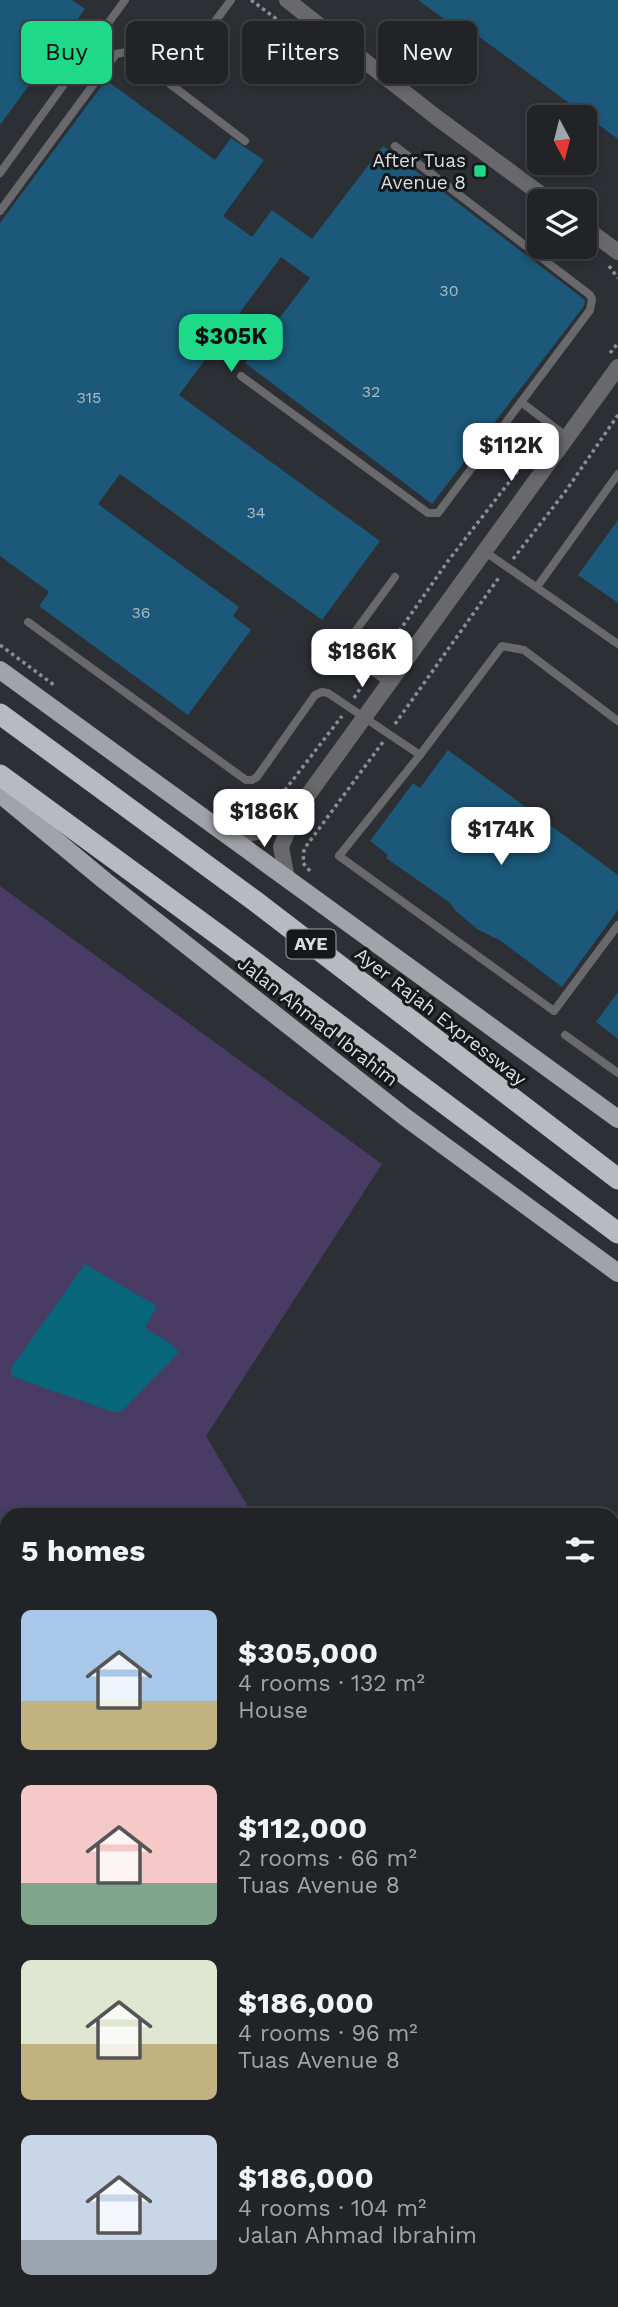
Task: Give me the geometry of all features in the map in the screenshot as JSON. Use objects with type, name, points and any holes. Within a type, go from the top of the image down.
[{"type":"highway","name":"Ayer Rajah Expressway","points":[[0,714],[255,901],[618,1179]]},
{"type":"highway","name":"AYE","points":[[0,775],[618,1233]]},
{"type":"main road","points":[[0,670],[618,1119]]},
{"type":"main road","name":"Jalan Ahmad Ibrahim","points":[[0,793],[105,881],[395,1108],[618,1273]]},
{"type":"street","points":[[287,0],[436,117],[534,189]]},
{"type":"street","points":[[597,236],[618,251]]},
{"type":"street","points":[[288,879],[281,847],[295,813],[567,437],[614,360]]},
{"type":"street","points":[[225,831],[252,834],[295,813]]},
{"type":"lane","points":[[0,173],[125,0]]},
{"type":"lane","points":[[215,21],[231,0]]},
{"type":"lane","points":[[0,211],[116,54],[126,52]]},
{"type":"lane","points":[[170,84],[245,141]]},
{"type":"lane","points":[[242,376],[428,513],[438,513],[590,310],[590,295],[395,146]]},
{"type":"lane","points":[[521,402],[567,437]]},
{"type":"lane","points":[[537,587],[618,474]]},
{"type":"lane","points":[[484,551],[618,644]]},
{"type":"lane","points":[[389,683],[347,653],[346,643],[395,578]]},
{"type":"lane","points":[[28,622],[246,780],[257,777],[315,695],[322,692],[328,693],[420,755]]},
{"type":"lane","points":[[618,721],[523,650],[502,646],[339,856],[554,1011],[618,925]]},
{"type":"lane","points":[[565,1035],[618,1073]]},
{"type":"path","points":[[614,360],[618,343]]},
{"type":"path","points":[[314,876],[303,863],[304,849],[507,566],[565,492],[618,415]]},
{"type":"path","points":[[267,813],[349,707],[447,561],[553,426]]},
{"type":"shaded area","points":[[0,886],[382,1164],[206,1436],[249,1508],[0,1508]]},
{"type":"water","points":[[85,1264],[157,1306],[145,1328],[170,1343],[179,1352],[121,1412],[113,1412],[11,1376],[12,1367]]},
{"type":"building","points":[[0,0],[72,0],[85,9],[76,21],[21,21],[21,84],[30,84],[0,125]]},
{"type":"building","points":[[418,0],[618,0],[618,139],[597,124],[597,105],[572,105],[477,35],[477,21],[447,21]]},
{"type":"building","points":[[103,84],[111,84],[215,160],[231,138],[264,160],[223,216],[252,237],[272,210],[312,239],[383,146],[527,256],[527,259],[531,259],[585,300],[584,306],[432,504],[245,363],[310,278],[281,257],[179,395],[380,541],[322,620],[120,474],[98,504],[239,607],[233,616],[251,630],[188,715],[39,606],[49,592],[0,556],[0,223]]},
{"type":"building","points":[[618,520],[618,603],[578,575]]},
{"type":"building","points":[[448,750],[618,875],[618,910],[562,987],[501,941],[477,929],[449,902],[386,858],[388,855],[370,841],[413,783],[420,788]]},
{"type":"building","points":[[618,992],[618,1039],[596,1022]]},
{"type":"place","name":"After Tuas Avenue 8","points":[[480,171]]}]
